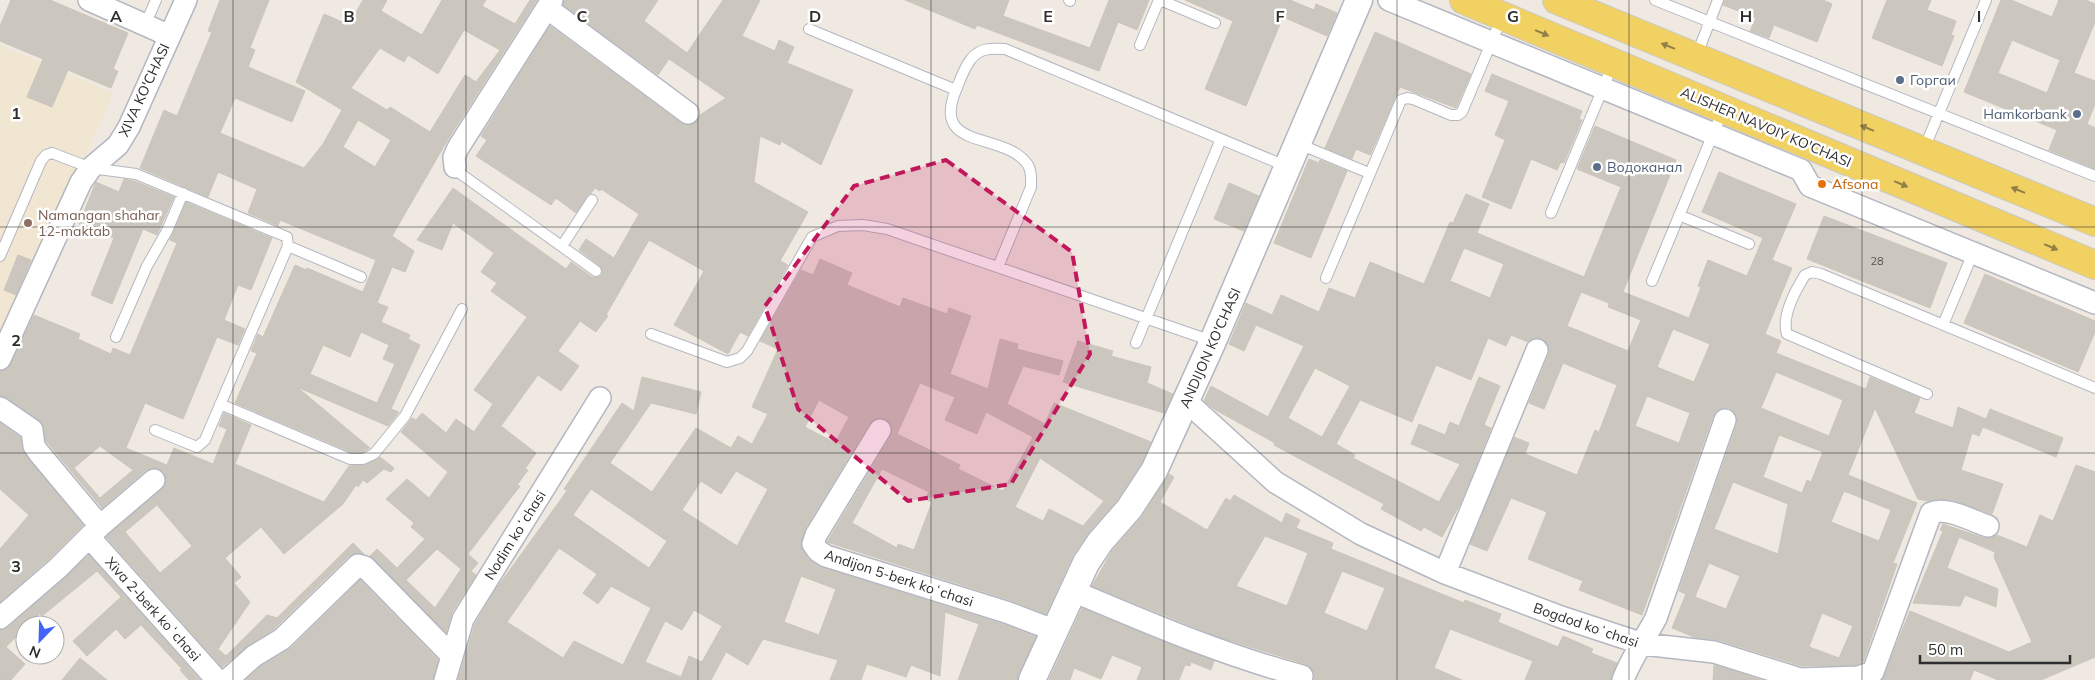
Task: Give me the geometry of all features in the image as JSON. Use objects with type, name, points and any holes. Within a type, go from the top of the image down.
[{"type":"main road","name":"ALISHER NAVOIY KO'CHASI","points":[[1464,0],[1614,63],[1718,121],[2095,265]]},
{"type":"main road","points":[[1556,0],[2095,222]]},
{"type":"street","points":[[89,0],[170,36]]},
{"type":"street","name":"XIVA KO'CHASI","points":[[0,359],[81,182],[91,168],[118,145],[129,127],[186,0]]},
{"type":"street","name":"ANDIJON KO'CHASI","points":[[1032,680],[1090,556],[1129,509],[1154,471],[1294,155],[1359,0]]},
{"type":"street","points":[[1389,0],[1604,88],[1718,121],[1801,170],[1810,186],[2095,303]]},
{"type":"street","points":[[455,167],[454,157],[458,148],[549,4],[688,113]]},
{"type":"street","points":[[1445,573],[1537,350]]},
{"type":"street","name":"Nodim koʻchasi","points":[[445,680],[462,620],[600,398]]},
{"type":"street","name":"Bogdod koʻchasi","points":[[1186,401],[1275,482],[1361,534],[1445,573],[1561,618],[1642,644],[1714,652],[1800,680],[1859,677],[1873,672],[1932,513],[1938,510],[1988,526]]},
{"type":"street","points":[[0,408],[32,430],[34,446],[95,532]]},
{"type":"street","points":[[1623,680],[1631,660],[1656,618],[1725,420]]},
{"type":"street","name":"Аndijon 5-berk koʻchasi","points":[[880,430],[816,535],[813,544],[818,551],[826,556],[1006,612],[1056,631]]},
{"type":"street","points":[[0,618],[154,480]]},
{"type":"street","name":"Xiva 2-berk koʻchasi","points":[[95,532],[217,680]]},
{"type":"street","points":[[227,680],[254,656],[282,639],[358,565],[365,567],[451,654]]},
{"type":"street","points":[[1073,591],[1183,637],[1253,663],[1302,676]]},
{"type":"lane","points":[[145,25],[156,0]]},
{"type":"lane","points":[[1140,45],[1160,0],[1215,23]]},
{"type":"lane","points":[[1655,0],[2095,176]]},
{"type":"lane","points":[[1696,58],[1718,0]]},
{"type":"lane","points":[[1924,151],[1986,0]]},
{"type":"lane","points":[[1326,278],[1401,100],[1413,99],[1458,115],[1464,109],[1502,16]]},
{"type":"lane","points":[[810,29],[956,90]]},
{"type":"lane","points":[[998,267],[1031,187],[1031,174],[1028,165],[1018,155],[962,132],[953,125],[949,114],[966,65],[976,53],[991,48],[1005,49],[1221,139],[1369,173]]},
{"type":"lane","points":[[1551,213],[1614,63]]},
{"type":"lane","points":[[1652,281],[1718,121]]},
{"type":"lane","points":[[1136,344],[1221,139]]},
{"type":"lane","points":[[0,256],[41,161],[52,152],[91,168],[136,174],[282,233],[287,237],[288,246],[205,440],[197,447],[155,430]]},
{"type":"lane","points":[[455,167],[461,174],[596,270]]},
{"type":"lane","points":[[116,337],[146,266],[167,231],[183,193]]},
{"type":"lane","points":[[562,246],[592,200]]},
{"type":"lane","points":[[1679,215],[1749,244]]},
{"type":"lane","points":[[651,334],[727,362],[740,358],[747,350],[812,237],[838,226],[863,225],[887,229],[1213,341]]},
{"type":"lane","points":[[288,246],[361,277]]},
{"type":"lane","points":[[1943,325],[1972,253]]},
{"type":"lane","points":[[1927,394],[1794,339],[1787,334],[1784,326],[1786,317],[1805,275],[1812,272],[1821,274],[2095,388]]},
{"type":"lane","points":[[220,404],[350,459],[363,459],[374,454],[405,416],[462,309]]},
{"type":"highlighted area","points":[[946,160],[1072,252],[1090,354],[1011,484],[908,501],[798,409],[765,306],[854,186]]},
{"type":"shaded area","name":"Namangan shahar 12-maktab","points":[[0,45],[113,93],[0,354]]},
{"type":"building","points":[[11,0],[50,0],[128,33],[113,69],[118,71],[111,88],[68,70],[52,107],[27,97],[43,59],[0,41],[0,26]]},
{"type":"building","points":[[220,0],[269,0],[250,48],[255,50],[248,67],[305,91],[292,122],[235,98],[220,133],[304,168],[323,144],[342,110],[296,82],[324,14],[349,25],[363,0],[387,0],[381,11],[422,35],[442,0],[486,0],[482,6],[515,24],[530,0],[537,0],[447,141],[392,236],[414,251],[405,272],[392,267],[377,303],[388,307],[381,322],[410,335],[408,339],[420,345],[391,409],[399,412],[388,426],[297,387],[370,448],[362,452],[351,452],[235,403],[257,353],[251,351],[258,334],[263,337],[295,265],[306,270],[307,268],[363,292],[376,260],[280,220],[278,226],[248,213],[257,189],[218,172],[208,197],[140,168],[164,110],[177,116],[212,32],[208,31]],"holes":[[[464,30],[500,50],[476,82],[465,75],[430,132],[390,107],[387,110],[351,88],[380,48],[404,62],[408,55],[438,74]],[[358,120],[391,140],[375,167],[343,147]],[[361,332],[389,345],[383,359],[395,364],[377,403],[310,374],[323,345],[350,357]]]},
{"type":"building","points":[[564,0],[658,0],[644,21],[687,53],[723,0],[760,0],[742,36],[775,51],[779,40],[794,47],[787,63],[853,90],[821,165],[781,141],[780,145],[760,136],[754,182],[808,212],[780,261],[788,265],[748,336],[740,332],[728,354],[674,325],[704,271],[649,240],[606,315],[608,316],[596,332],[580,321],[558,351],[579,366],[561,391],[538,375],[501,426],[536,453],[525,469],[528,470],[517,485],[520,486],[468,554],[478,563],[471,571],[476,575],[452,612],[446,632],[370,556],[377,549],[397,568],[425,539],[411,527],[414,523],[386,499],[407,479],[429,498],[448,472],[401,432],[412,418],[416,420],[422,413],[446,433],[456,419],[474,432],[493,404],[474,390],[527,317],[491,291],[497,283],[481,272],[494,253],[453,223],[442,250],[417,240],[453,188],[566,269],[571,262],[592,277],[602,275],[600,266],[579,250],[586,239],[614,258],[639,214],[601,189],[600,191],[595,188],[576,213],[556,198],[551,205],[476,156],[487,140],[481,136],[550,26],[681,123],[693,124],[700,115],[726,98],[669,59],[658,75],[563,5]],"holes":[[[437,549],[461,569],[435,608],[406,580]]]},
{"type":"building","points":[[905,0],[1009,0],[1003,16],[1090,48],[1109,0],[1149,0],[1137,30],[1118,22],[1099,71],[977,25],[975,29]]},
{"type":"building","points":[[1185,0],[1290,0],[1314,10],[1316,4],[1337,13],[1327,36],[1283,17],[1246,106],[1205,89],[1233,21]]},
{"type":"building","points":[[1725,0],[1823,0],[1832,4],[1817,42],[1774,25],[1769,38],[1750,31],[1756,18],[1723,5]]},
{"type":"building","points":[[1887,0],[1931,0],[1927,10],[1956,21],[1951,35],[1954,36],[1942,66],[1872,38]]},
{"type":"building","points":[[2001,0],[2011,0],[2052,17],[2059,0],[2086,0],[2095,4],[2095,22],[2074,73],[2095,81],[2095,104],[2087,124],[2095,128],[2095,169],[2049,150],[2057,130],[1964,92]],"holes":[[[2012,40],[2060,60],[2047,93],[1998,73]]]},
{"type":"building","points":[[1375,32],[1471,74],[1456,108],[1400,87],[1370,155],[1356,149],[1352,159],[1325,148]]},
{"type":"building","points":[[1492,74],[1582,111],[1579,119],[1582,120],[1564,163],[1561,162],[1557,170],[1531,159],[1511,209],[1482,197],[1505,140],[1495,135],[1509,101],[1485,91]]},
{"type":"building","points":[[1595,126],[1676,160],[1623,292],[1689,318],[1701,287],[1698,286],[1708,260],[1747,276],[1763,238],[1702,212],[1719,172],[1796,204],[1772,260],[1792,268],[1765,334],[1781,341],[1776,353],[1866,389],[1870,377],[1920,398],[1914,413],[1953,428],[1958,407],[1986,419],[1979,436],[1972,433],[1961,470],[2003,484],[1992,514],[1954,500],[1937,499],[1927,501],[1918,499],[1875,408],[1848,475],[1917,503],[1893,563],[1897,564],[1863,662],[1857,665],[1802,666],[1718,640],[1694,637],[1672,628],[1686,594],[1679,591],[1737,424],[1737,417],[1730,408],[1722,408],[1713,416],[1642,615],[1579,590],[1583,581],[1528,559],[1547,512],[1511,498],[1487,551],[1470,544],[1514,437],[1529,443],[1525,454],[1577,475],[1595,430],[1599,432],[1617,385],[1563,363],[1544,409],[1529,403],[1549,354],[1547,343],[1542,339],[1535,338],[1528,342],[1511,335],[1506,346],[1488,338],[1471,380],[1436,365],[1412,422],[1360,400],[1336,444],[1355,455],[1353,458],[1439,502],[1460,464],[1411,444],[1419,424],[1445,435],[1450,422],[1459,426],[1479,377],[1500,386],[1484,425],[1491,428],[1460,504],[1442,537],[1424,527],[1421,531],[1381,509],[1384,504],[1274,445],[1275,443],[1214,409],[1204,401],[1211,386],[1268,417],[1304,346],[1256,325],[1244,351],[1229,344],[1246,303],[1272,315],[1281,295],[1319,312],[1329,288],[1355,298],[1370,262],[1424,284],[1450,222],[1453,223],[1466,194],[1489,204],[1477,233],[1584,277],[1621,187],[1577,169]],"holes":[[[1464,248],[1504,264],[1490,298],[1450,281]],[[1581,292],[1609,303],[1608,307],[1641,320],[1628,351],[1567,326]],[[1673,329],[1710,344],[1694,382],[1657,367]],[[1315,368],[1350,386],[1322,437],[1288,418]],[[1776,372],[1843,400],[1829,436],[1761,408]],[[1647,396],[1690,413],[1679,443],[1635,426]],[[1779,435],[1823,452],[1811,482],[1807,480],[1802,493],[1763,477]],[[1733,482],[1788,504],[1778,554],[1714,529]],[[1844,491],[1891,510],[1879,541],[1831,522]],[[1709,563],[1740,576],[1726,609],[1695,597]],[[1822,613],[1853,626],[1839,658],[1809,647]]]},
{"type":"building","points":[[1309,159],[1319,163],[1320,160],[1347,171],[1311,258],[1274,243]]},
{"type":"building","points":[[124,179],[134,181],[174,197],[157,235],[143,229],[112,304],[91,295],[114,238],[79,224],[96,182],[119,192]]},
{"type":"building","points":[[1229,183],[1259,196],[1244,231],[1214,219]]},
{"type":"building","points":[[186,202],[272,238],[251,290],[238,285],[224,320],[245,329],[238,345],[217,337],[183,419],[145,403],[126,448],[167,465],[174,448],[213,464],[227,429],[219,426],[224,413],[251,425],[235,464],[324,502],[349,466],[365,465],[380,457],[394,468],[391,472],[384,469],[367,483],[363,480],[358,487],[356,485],[343,504],[284,554],[261,527],[225,558],[241,577],[234,583],[250,602],[218,649],[226,656],[267,615],[277,618],[353,543],[364,554],[355,553],[349,556],[274,629],[246,647],[222,667],[106,537],[162,489],[166,484],[164,472],[158,468],[146,470],[102,508],[46,441],[42,423],[7,398],[0,396],[0,371],[7,369],[11,364],[34,315],[80,334],[78,339],[111,354],[113,348],[130,355],[177,243],[170,240]],"holes":[[[100,446],[133,470],[100,498],[74,468]],[[157,505],[192,546],[160,573],[125,532]]]},
{"type":"building","points":[[1824,216],[1947,263],[1930,308],[1807,259]]},
{"type":"building","points":[[18,255],[31,260],[16,295],[4,290]]},
{"type":"building","points":[[820,259],[852,273],[847,285],[900,307],[903,298],[947,314],[949,308],[971,316],[950,374],[988,389],[1000,339],[1018,344],[1017,349],[1063,361],[1059,375],[1023,366],[1007,404],[1045,424],[1054,403],[1151,442],[1141,464],[1117,500],[1089,532],[1073,555],[1046,614],[1010,600],[827,542],[891,436],[891,424],[886,419],[874,419],[869,424],[805,529],[801,546],[808,559],[820,567],[1002,624],[1036,637],[1017,680],[958,680],[979,624],[945,612],[940,676],[911,665],[906,677],[867,664],[861,680],[830,680],[838,660],[763,639],[748,665],[726,652],[711,680],[458,680],[475,624],[496,589],[564,495],[567,490],[564,489],[622,403],[634,411],[642,377],[701,392],[696,414],[651,403],[610,463],[652,492],[696,428],[731,448],[738,436],[752,444],[768,414],[752,407],[778,349],[760,341],[801,270],[813,275]],"holes":[[[920,383],[955,397],[945,420],[977,434],[986,412],[1033,437],[1003,491],[958,469],[960,465],[897,434]],[[819,400],[849,417],[835,443],[805,427]],[[1040,458],[1104,501],[1083,526],[1049,509],[1043,521],[1015,507]],[[882,469],[929,492],[925,499],[932,502],[914,550],[898,544],[897,548],[852,523]],[[736,471],[768,489],[737,546],[682,510],[701,481],[721,494]],[[591,489],[667,541],[649,568],[573,515]],[[559,548],[597,574],[583,593],[598,604],[611,586],[651,608],[623,665],[574,641],[563,658],[507,622]],[[801,576],[836,589],[819,635],[784,622]],[[694,610],[722,626],[702,662],[689,656],[681,677],[645,662],[665,621],[682,630]]]},
{"type":"building","points":[[1985,274],[2095,321],[2095,332],[2078,372],[1964,323]]},
{"type":"building","points":[[1078,341],[1113,351],[1111,356],[1151,367],[1147,383],[1173,394],[1164,413],[1063,382]]},
{"type":"building","points":[[1990,409],[2063,438],[2056,457],[1983,427]]},
{"type":"building","points":[[0,423],[20,437],[24,453],[83,525],[49,559],[0,602],[0,549],[29,515],[0,489]]},
{"type":"building","points":[[2076,465],[2095,472],[2095,657],[2041,680],[1998,680],[1974,670],[1970,680],[1882,680],[1910,611],[2009,652],[2032,642],[1994,557],[1995,552],[1959,537],[1947,568],[1998,589],[1996,607],[1965,595],[1960,606],[1913,603],[1943,531],[1940,530],[1943,524],[1984,538],[1991,538],[1997,535],[2027,547],[2040,515],[2053,521]]},
{"type":"building","points":[[1169,474],[1174,477],[1160,502],[1207,530],[1226,498],[1230,501],[1234,495],[1282,523],[1286,513],[1300,520],[1296,528],[1333,543],[1331,549],[1464,603],[1465,600],[1501,614],[1498,622],[1558,647],[1563,636],[1593,649],[1591,653],[1617,663],[1611,680],[1525,680],[1533,661],[1450,629],[1434,668],[1462,680],[1314,680],[1314,672],[1305,664],[1219,637],[1092,586],[1112,551],[1142,517]],"holes":[[[1265,536],[1308,553],[1287,606],[1236,586]],[[1342,571],[1385,588],[1367,631],[1324,613]]]},
{"type":"building","points":[[89,555],[200,680],[189,680],[180,670],[182,669],[141,625],[125,639],[116,629],[87,656],[73,641],[121,597],[97,571],[43,615],[40,613],[38,615],[22,615]]},
{"type":"building","points":[[360,580],[438,660],[433,680],[246,680],[261,666],[291,648]]},
{"type":"building","points":[[1082,608],[1214,661],[1211,670],[1191,662],[1190,666],[1185,665],[1179,680],[1137,680],[1142,667],[1112,655],[1101,679],[1074,668],[1070,680],[1049,680]]},
{"type":"building","points":[[15,621],[15,638],[6,647],[15,655],[15,665],[24,665],[11,680],[0,680],[0,630],[8,627]]},
{"type":"building","points":[[80,658],[107,680],[62,680]]},
{"type":"building","points":[[1714,665],[1761,680],[1713,680]]},
{"type":"place","name":"Горгаи","points":[[1900,80]]},
{"type":"place","name":"Hamkorbank","points":[[2077,114]]},
{"type":"place","name":"Водоканал","points":[[1597,167]]},
{"type":"place","name":"Afsona","points":[[1822,184]]},
{"type":"place","name":"Namangan shahar 12-maktab","points":[[28,223]]}]
